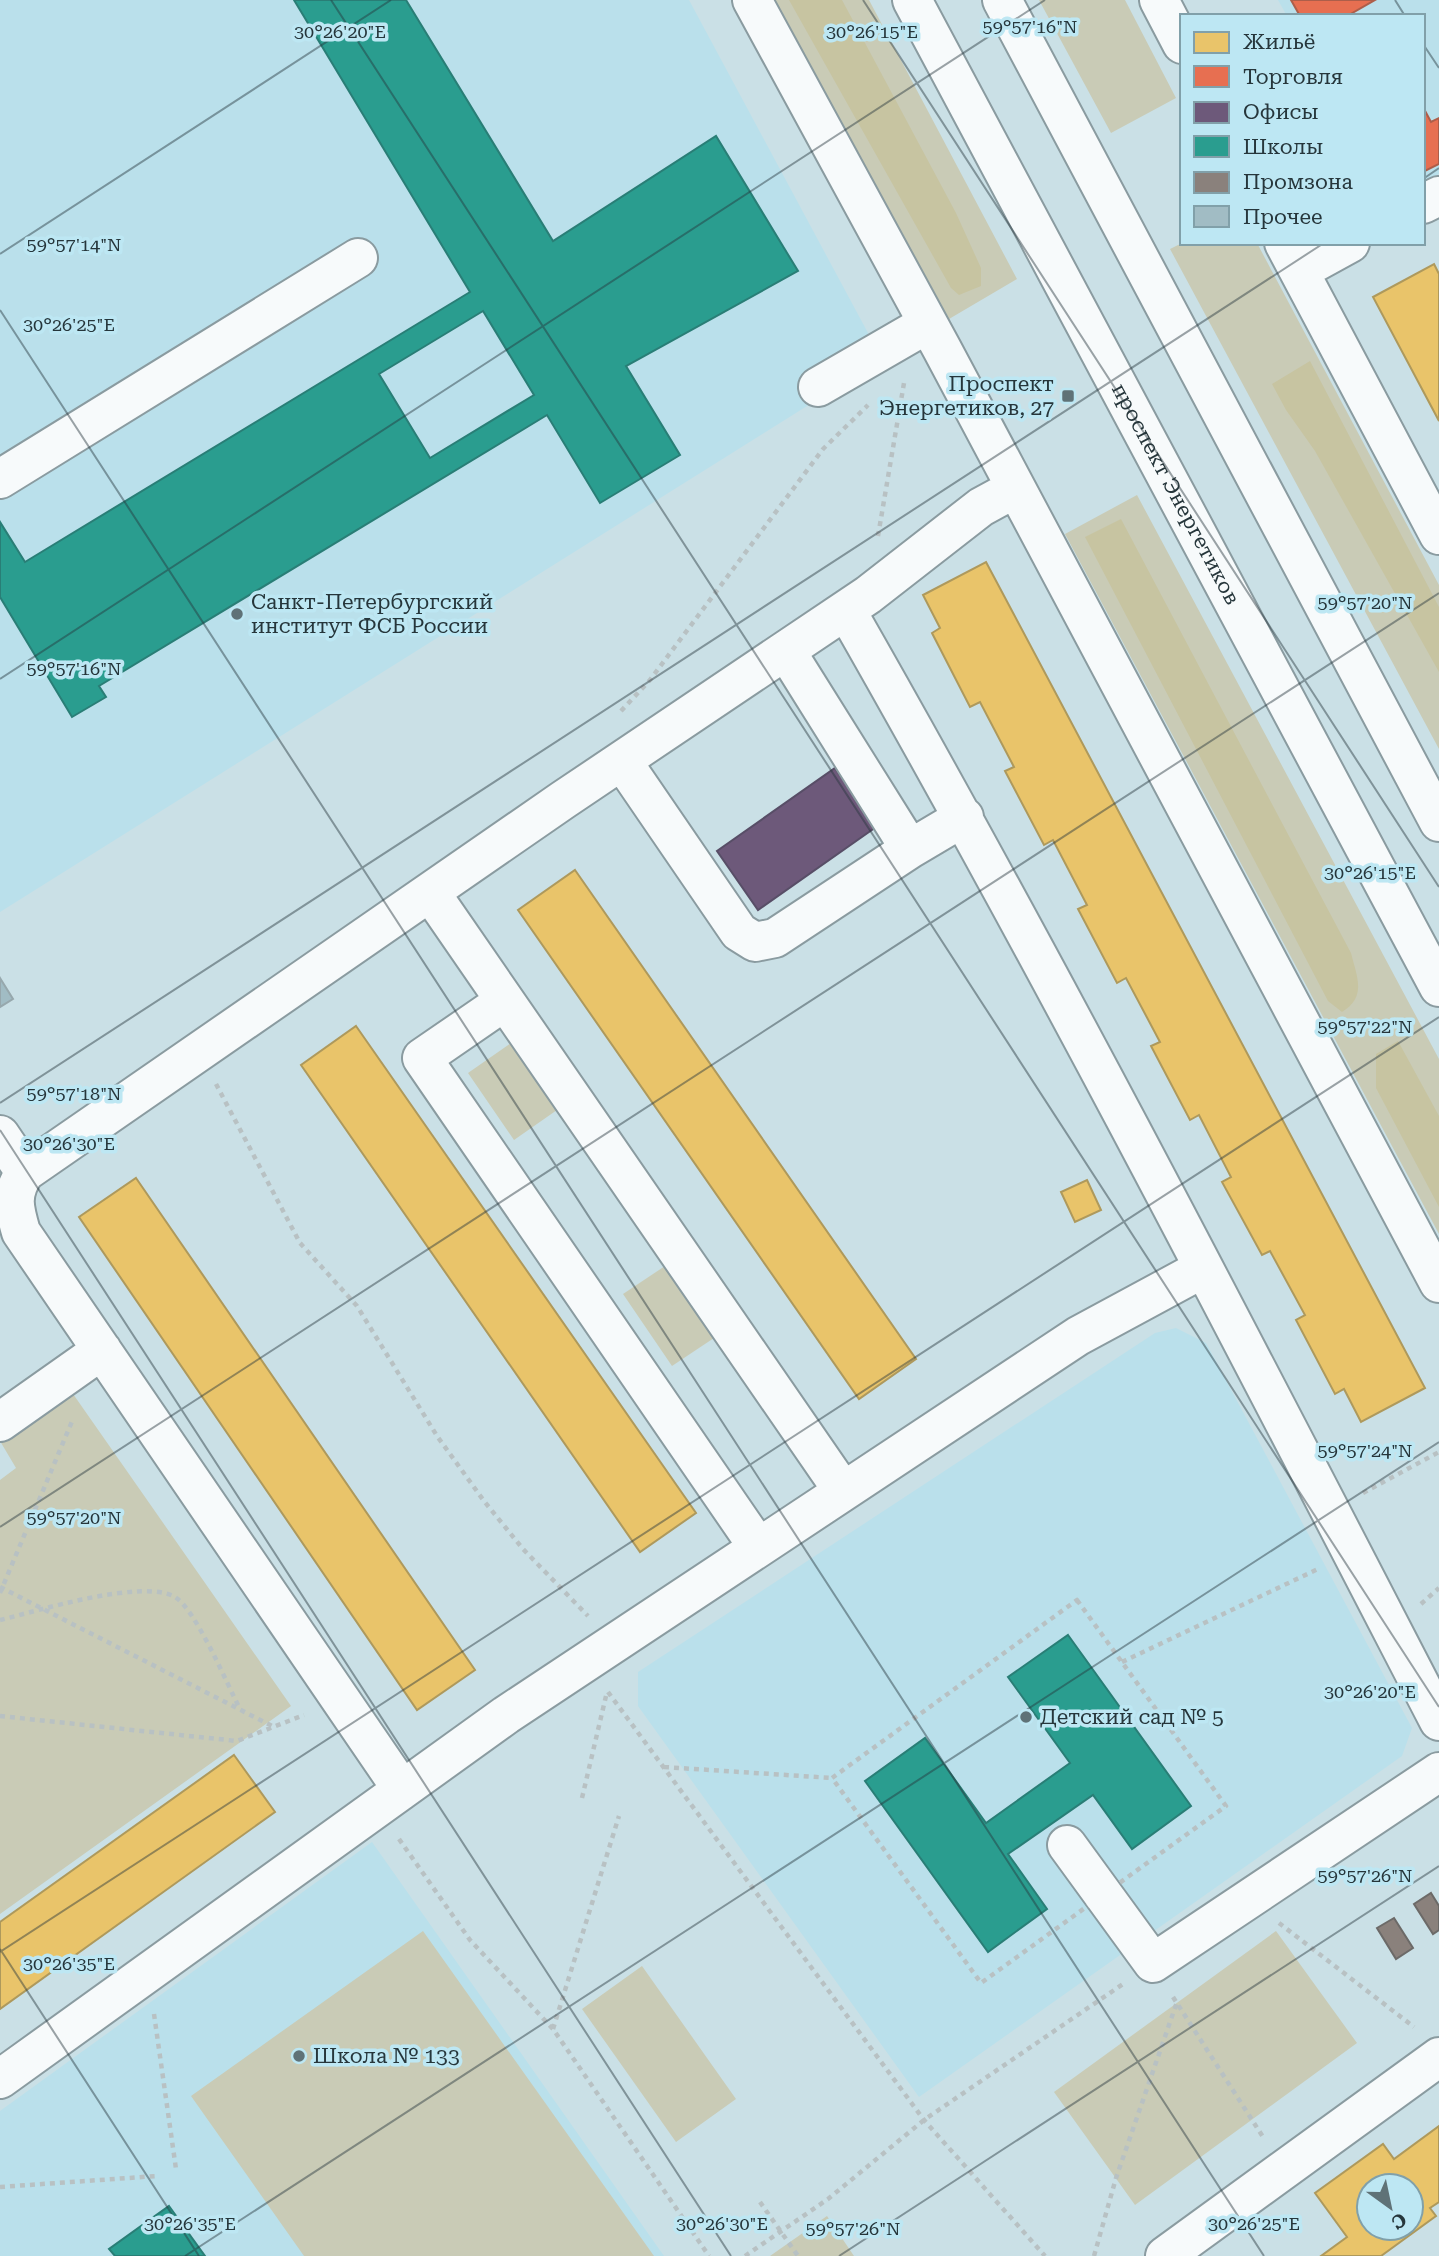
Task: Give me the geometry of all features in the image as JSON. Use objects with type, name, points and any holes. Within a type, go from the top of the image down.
[{"type":"main road","points":[[751,0],[1016,488],[1439,1283]]},
{"type":"main road","name":"проспект Энергетиков","points":[[912,0],[1439,987]]},
{"type":"main road","points":[[1002,0],[1439,822]]},
{"type":"main road","points":[[1159,0],[1180,40]]},
{"type":"main road","points":[[1342,245],[1291,257],[1439,535]]},
{"type":"main road","points":[[0,479],[358,258]]},
{"type":"main road","points":[[818,387],[927,324]]},
{"type":"main road","points":[[389,1797],[340,1699],[21,1232],[12,1202],[17,1184],[25,1172],[857,602],[981,507],[1016,488]]},
{"type":"main road","points":[[857,602],[964,817],[1332,1509],[1439,1721]]},
{"type":"main road","points":[[786,650],[910,849]]},
{"type":"main road","points":[[622,761],[739,932],[755,942],[775,938],[910,849],[964,817]]},
{"type":"main road","points":[[430,892],[843,1490]]},
{"type":"main road","points":[[505,1001],[422,1058],[758,1547]]},
{"type":"main road","points":[[0,1135],[25,1172]]},
{"type":"main road","points":[[0,2079],[389,1797],[621,1639],[1078,1336],[1202,1269]]},
{"type":"main road","points":[[0,1422],[102,1350]]},
{"type":"main road","points":[[1067,1845],[1153,1963],[1439,1772]]},
{"type":"main road","points":[[1165,2256],[1428,2044]]},
{"type":"path","points":[[857,602],[904,382]]},
{"type":"path","points":[[614,720],[650,680],[822,449],[869,404]]},
{"type":"path","points":[[199,1052],[300,1243],[358,1306],[437,1436],[523,1549],[584,1613],[621,1639],[582,1798]]},
{"type":"path","points":[[76,1413],[1,1590],[274,1727]]},
{"type":"path","points":[[1332,1509],[1439,1452]]},
{"type":"path","points":[[1122,1662],[1354,1552]]},
{"type":"path","points":[[0,1620],[100,1596],[152,1589],[175,1597],[191,1613],[240,1709]]},
{"type":"path","points":[[663,1767],[832,1777],[1077,1600],[1226,1805],[981,1983],[832,1777]]},
{"type":"path","points":[[607,1691],[924,2120],[1045,2256]]},
{"type":"path","points":[[0,1716],[237,1741],[340,1699]]},
{"type":"path","points":[[389,1797],[470,1940],[553,2029],[709,2256]]},
{"type":"path","points":[[553,2029],[619,1816]]},
{"type":"path","points":[[1248,1899],[1428,2044]]},
{"type":"path","points":[[745,2256],[828,2199],[924,2120],[1153,1963]]},
{"type":"path","points":[[148,1972],[176,2169]]},
{"type":"path","points":[[1094,2256],[1116,2178],[1177,2003],[1251,2120]]},
{"type":"path","points":[[0,2187],[157,2176]]},
{"type":"path","points":[[760,2202],[798,2256]]},
{"type":"shaded area","name":"Санкт-Петербургский институт ФСБ России","points":[[0,0],[689,0],[882,359],[0,912]]},
{"type":"shaded area","points":[[789,0],[842,0],[956,213],[981,268],[981,286],[959,295],[951,288]]},
{"type":"shaded area","points":[[1278,0],[1439,0],[1439,174],[1425,181],[1425,14],[1286,14]]},
{"type":"shaded area","points":[[1310,361],[1439,607],[1439,672],[1315,451],[1286,410],[1272,384]]},
{"type":"shaded area","points":[[1121,519],[1351,953],[1357,978],[1357,993],[1355,1000],[1342,1012],[1328,1001],[1085,537]]},
{"type":"shaded area","points":[[1398,1041],[1439,1116],[1439,1207],[1376,1088],[1376,1054]]},
{"type":"shaded area","name":"Детский сад № 5","points":[[1176,1328],[1206,1343],[1412,1728],[1402,1756],[919,2097],[638,1706],[638,1672],[1155,1333]]},
{"type":"shaded area","name":"Школа № 133","points":[[372,1842],[664,2256],[0,2256],[0,2111]]},
{"type":"green space","points":[[774,0],[869,0],[1017,279],[949,319]]},
{"type":"green space","points":[[1039,0],[1125,0],[1176,98],[1111,133]]},
{"type":"green space","points":[[1180,244],[1258,245],[1439,585],[1439,749],[1170,249]]},
{"type":"green space","points":[[1137,495],[1439,1059],[1439,1234],[1065,534]]},
{"type":"green space","points":[[511,1043],[557,1110],[514,1140],[468,1073]]},
{"type":"green space","points":[[665,1266],[714,1338],[672,1366],[623,1294]]},
{"type":"green space","points":[[71,1391],[291,1706],[0,1914],[0,1480],[16,1468],[0,1441]]},
{"type":"green space","points":[[423,1931],[654,2256],[304,2256],[191,2096]]},
{"type":"green space","points":[[1276,1931],[1357,2043],[1135,2205],[1054,2092]]},
{"type":"green space","points":[[642,1966],[736,2099],[676,2142],[582,2009]]},
{"type":"green space","points":[[827,2216],[854,2256],[770,2256]]},
{"type":"building: Жильё","points":[[1434,264],[1439,274],[1439,421],[1373,297]]},
{"type":"building: Жильё","points":[[986,562],[1425,1388],[1361,1422],[1344,1389],[1335,1394],[1296,1320],[1305,1315],[1270,1251],[1262,1255],[1222,1182],[1231,1177],[1199,1115],[1190,1120],[1151,1046],[1160,1042],[1126,978],[1117,983],[1078,909],[1087,905],[1053,840],[1044,845],[1005,771],[1014,767],[980,702],[970,707],[932,633],[940,628],[923,595]]},
{"type":"building: Жильё","points":[[575,870],[916,1359],[859,1399],[518,910]]},
{"type":"building: Жильё","points":[[356,1026],[696,1513],[640,1552],[301,1065]]},
{"type":"building: Жильё","points":[[136,1178],[475,1670],[417,1710],[79,1217]]},
{"type":"building: Жильё","points":[[1087,1180],[1101,1210],[1075,1222],[1061,1192]]},
{"type":"building: Жильё","points":[[234,1755],[275,1812],[0,2009],[0,1922]]},
{"type":"building: Жильё","points":[[1439,2126],[1439,2202],[1430,2208],[1436,2216],[1425,2224],[1425,2172],[1355,2172],[1355,2242],[1400,2242],[1381,2256],[1321,2256],[1347,2237],[1315,2193],[1383,2144],[1394,2159]]},
{"type":"building: Торговля","points":[[1291,0],[1375,0],[1350,14],[1299,14]]},
{"type":"building: Торговля","points":[[1425,111],[1431,122],[1439,118],[1439,164],[1425,171]]},
{"type":"building: Офисы","points":[[835,768],[876,827],[758,910],[717,851]]},
{"type":"building: Школы","points":[[294,0],[406,0],[553,241],[716,136],[798,271],[626,366],[680,455],[600,503],[547,415],[99,686],[106,697],[72,717],[0,597],[0,522],[25,562],[470,292]],"holes":[[[483,311],[534,395],[430,458],[379,374]]]},
{"type":"building: Школы","points":[[1068,1635],[1191,1806],[1132,1849],[1093,1795],[1008,1854],[1047,1909],[988,1952],[865,1781],[925,1738],[986,1823],[1070,1763],[1008,1677]]},
{"type":"building: Школы","points":[[169,2206],[205,2256],[115,2256],[109,2249]]},
{"type":"building: Промзона","points":[[1431,1893],[1439,1906],[1439,1930],[1433,1934],[1414,1904]]},
{"type":"building: Промзона","points":[[1394,1918],[1413,1948],[1396,1959],[1377,1928]]},
{"type":"building: Прочее","points":[[0,978],[13,999],[0,1007]]},
{"type":"place","name":"Проспект Энергетиков, 27","points":[[1068,396]]},
{"type":"place","name":"Санкт-Петербургский институт ФСБ России","points":[[237,614]]},
{"type":"place","name":"Детский сад № 5","points":[[1026,1717]]},
{"type":"place","name":"Школа № 133","points":[[299,2056]]}]
